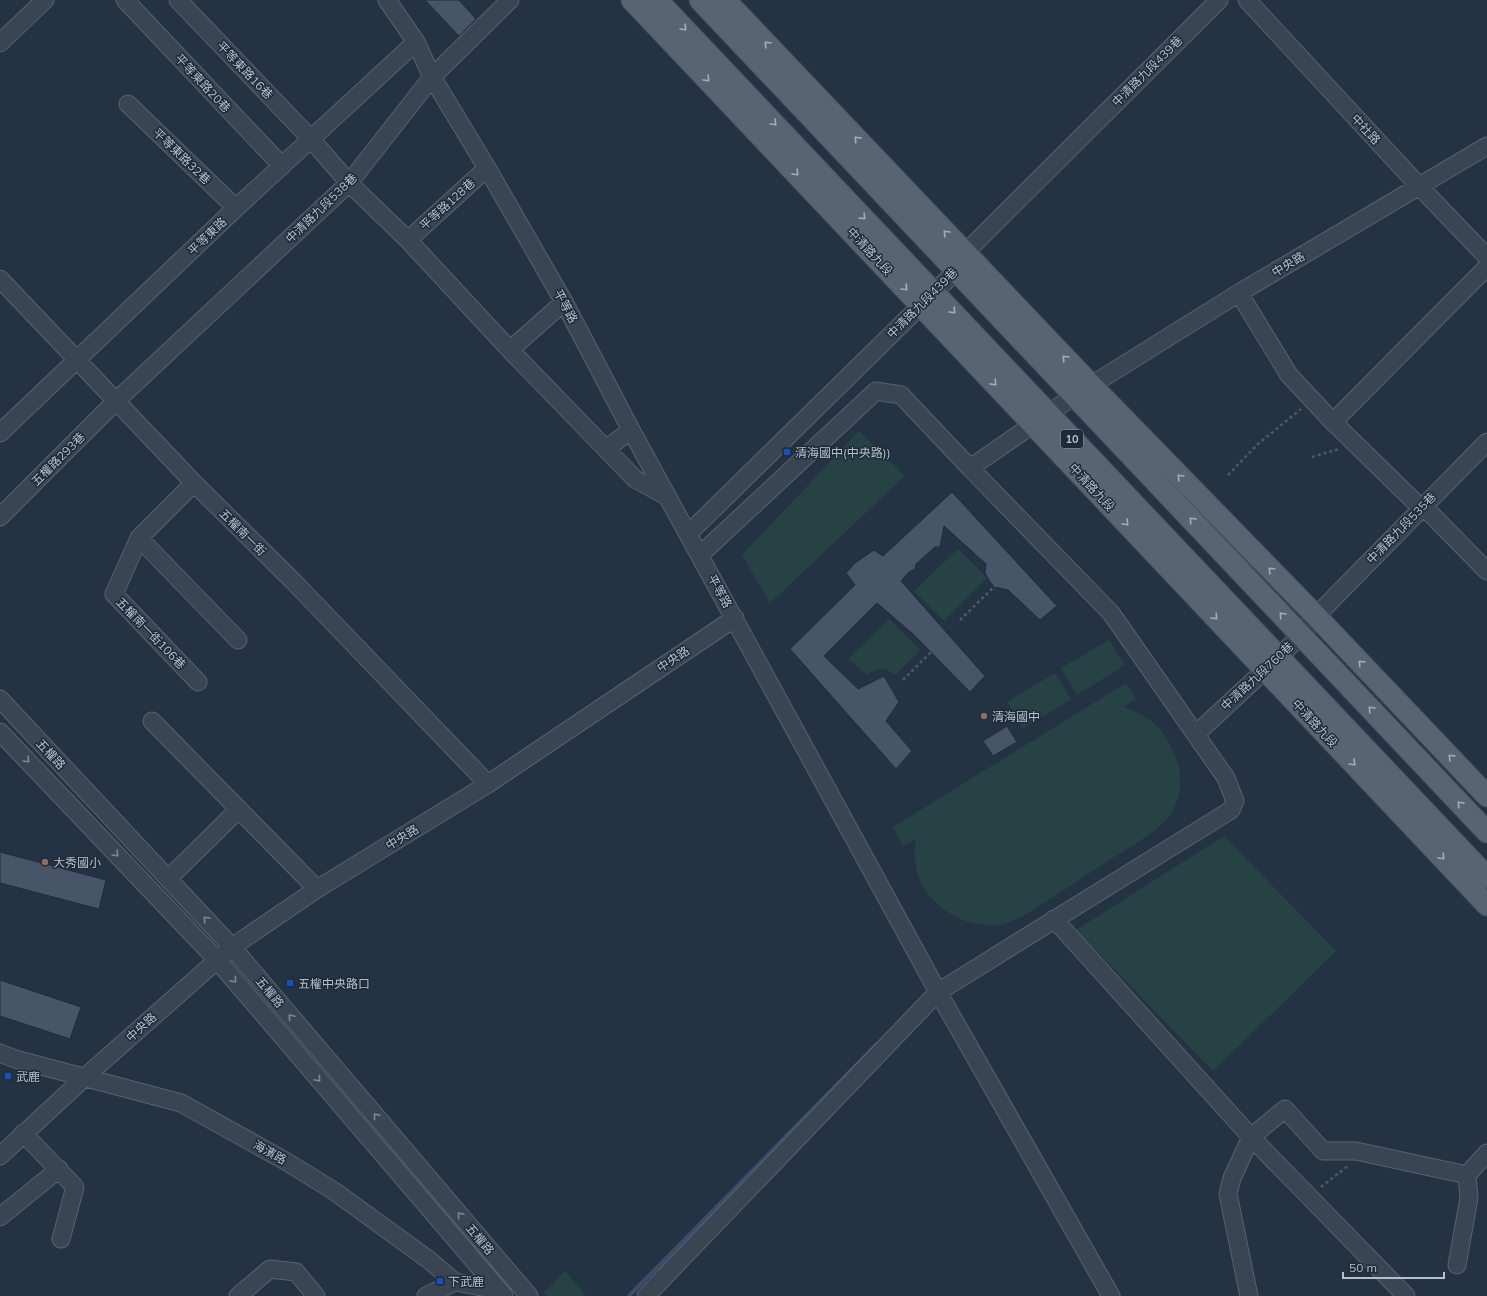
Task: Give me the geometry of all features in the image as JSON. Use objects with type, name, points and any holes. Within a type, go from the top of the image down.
[{"type":"main road","name":"中清路九段","points":[[632,0],[928,298]]},
{"type":"main road","name":"中清路九段","points":[[657,0],[928,298],[1271,663],[1487,905]]},
{"type":"main road","points":[[700,0],[961,262],[1083,391],[1316,616],[1486,792]]},
{"type":"main road","points":[[726,0],[961,262]]},
{"type":"main road","name":"10","points":[[1083,391],[1300,635],[1487,832]]},
{"type":"main road","name":"中清路九段","points":[[1271,663],[1487,877]]},
{"type":"street","points":[[0,42],[45,0]]},
{"type":"street","name":"平等東路20巷","points":[[125,0],[282,166]]},
{"type":"street","name":"平等東路16巷","points":[[178,0],[311,139],[349,183],[408,240],[510,350],[635,479],[668,497]]},
{"type":"street","name":"平等路","points":[[387,0],[416,42],[432,78],[488,168],[564,302],[631,430],[938,992],[1111,1296]]},
{"type":"street","name":"中清路九段538巷","points":[[116,401],[349,183],[432,78],[510,0]]},
{"type":"street","name":"中清路九段439巷","points":[[688,534],[928,298],[961,262],[1219,0]]},
{"type":"street","name":"中社路","points":[[1247,0],[1419,186],[1487,257]]},
{"type":"street","name":"平等東路","points":[[0,433],[236,208],[416,42]]},
{"type":"street","name":"平等東路32巷","points":[[128,104],[236,208]]},
{"type":"street","name":"中央路","points":[[970,468],[1040,418],[1239,293],[1487,146]]},
{"type":"street","name":"平等路128巷","points":[[408,240],[488,168]]},
{"type":"street","points":[[1333,422],[1487,267]]},
{"type":"street","name":"五權南一街","points":[[0,279],[194,483],[294,582],[488,784]]},
{"type":"street","points":[[1239,293],[1289,375],[1355,444],[1421,508],[1428,511],[1487,571]]},
{"type":"street","points":[[510,350],[564,302]]},
{"type":"street","points":[[646,1296],[938,992],[1231,810],[1235,801],[1226,778],[1111,613],[901,395],[876,390],[700,555]]},
{"type":"street","name":"五權路293巷","points":[[0,517],[116,401]]},
{"type":"street","points":[[606,449],[631,430]]},
{"type":"street","name":"中清路九段535巷","points":[[1316,616],[1487,442]]},
{"type":"street","name":"五權南一街106巷","points":[[194,483],[139,538],[114,594],[198,682]]},
{"type":"street","points":[[139,538],[238,640]]},
{"type":"street","name":"中清路九段760巷","points":[[1196,734],[1300,635],[1316,616]]},
{"type":"street","name":"中央路","points":[[0,1156],[85,1077],[232,947],[317,889],[488,784],[735,618]]},
{"type":"street","name":"五權路","points":[[2,705],[169,878],[232,947],[529,1296]]},
{"type":"street","points":[[152,721],[317,889]]},
{"type":"street","name":"五權路","points":[[0,732],[217,960],[501,1293]]},
{"type":"street","points":[[169,878],[239,809]]},
{"type":"street","points":[[1054,919],[1251,1137],[1406,1296]]},
{"type":"street","name":"海濱路","points":[[0,1053],[15,1059],[181,1103],[287,1162],[340,1195],[429,1260],[455,1282],[501,1293]]},
{"type":"street","points":[[1249,1296],[1228,1194],[1232,1178],[1251,1137],[1285,1109],[1323,1151],[1356,1151],[1467,1175]]},
{"type":"street","points":[[23,1133],[75,1187],[61,1239]]},
{"type":"street","points":[[1457,1265],[1469,1198],[1467,1175],[1487,1153]]},
{"type":"street","points":[[0,1217],[59,1169]]},
{"type":"street","points":[[238,1296],[270,1269],[296,1272],[316,1296]]},
{"type":"street","points":[[501,1293],[512,1277]]},
{"type":"street","points":[[426,1296],[455,1282]]},
{"type":"street","points":[[440,1296],[455,1282]]},
{"type":"path","points":[[1228,475],[1258,444],[1312,400]]},
{"type":"path","points":[[1312,457],[1355,444]]},
{"type":"path","points":[[960,620],[999,582]]},
{"type":"path","points":[[903,680],[934,649]]},
{"type":"path","points":[[1311,1199],[1324,1184],[1350,1165]]},
{"type":"green space","points":[[859,431],[905,476],[770,603],[742,555]]},
{"type":"green space","points":[[958,549],[987,578],[944,621],[914,591]]},
{"type":"green space","points":[[889,619],[920,650],[895,675],[881,669],[867,675],[848,659]]},
{"type":"green space","points":[[1109,640],[1125,665],[1077,695],[1061,668]]},
{"type":"green space","points":[[1055,673],[1071,699],[1023,729],[1007,702]]},
{"type":"green space","points":[[1126,683],[1136,699],[1124,707],[1149,719],[1160,729],[1170,744],[1177,760],[1180,774],[1179,794],[1174,808],[1169,816],[1162,824],[1144,838],[1027,914],[1015,920],[997,925],[970,923],[957,918],[935,902],[919,879],[915,859],[916,839],[903,846],[893,827]]},
{"type":"green space","points":[[1224,836],[1336,951],[1213,1071],[1076,930]]},
{"type":"green space","points":[[565,1271],[586,1296],[547,1296],[544,1293]]},
{"type":"building","points":[[425,0],[459,0],[476,19],[459,36]]},
{"type":"building","points":[[952,492],[1057,606],[1040,620],[1008,590],[995,587],[985,573],[986,564],[944,526],[940,547],[935,547],[916,564],[915,569],[909,572],[901,581],[985,676],[970,692],[914,635],[877,603],[824,656],[858,689],[884,676],[899,702],[886,721],[912,751],[896,769],[790,649],[855,585],[846,573],[855,563],[874,550],[883,556]]},
{"type":"building","points":[[1007,726],[1017,742],[993,756],[983,741]]},
{"type":"building","points":[[0,852],[106,880],[99,909],[0,883]]},
{"type":"building","points":[[0,980],[81,1007],[70,1039],[0,1016]]},
{"type":"waterway","points":[[629,1296],[877,1044]]},
{"type":"place","name":"清海國中(中央路))","points":[[787,452]]},
{"type":"place","name":"清海國中","points":[[984,716]]},
{"type":"place","name":"大秀國小","points":[[45,862]]},
{"type":"place","name":"五權中央路口","points":[[290,983]]},
{"type":"place","name":"武鹿","points":[[8,1076]]},
{"type":"place","name":"下武鹿","points":[[440,1281]]}]
